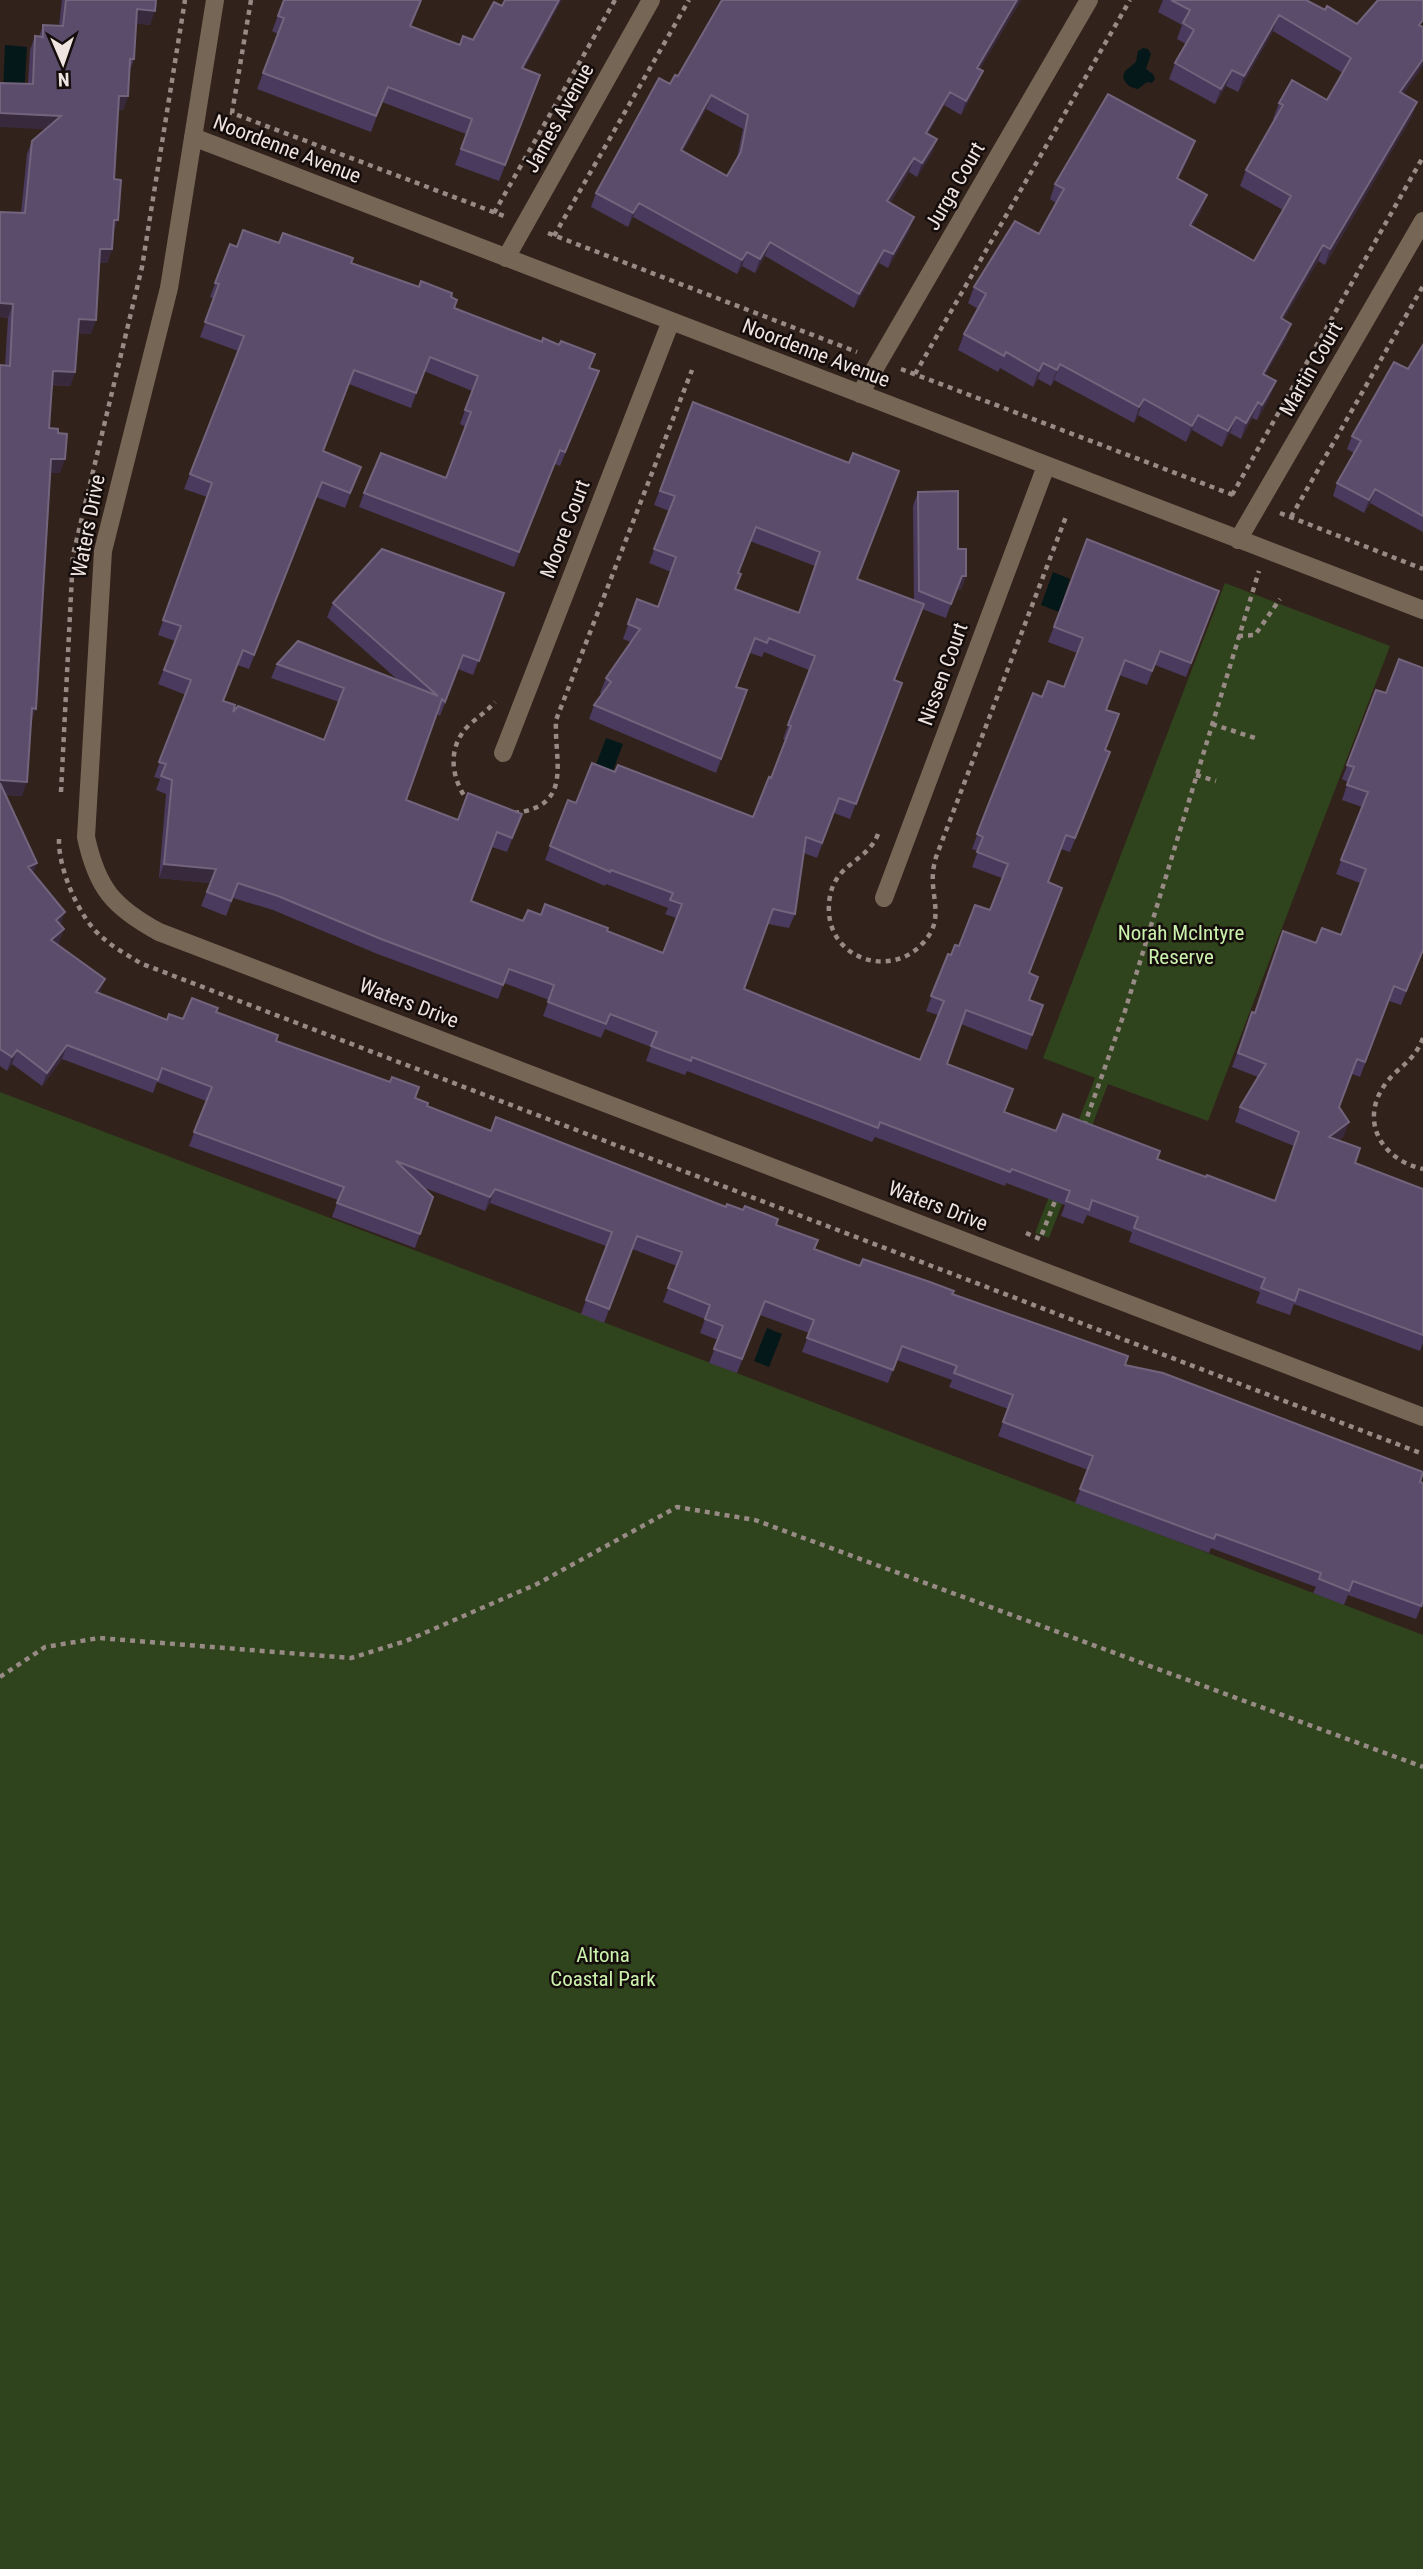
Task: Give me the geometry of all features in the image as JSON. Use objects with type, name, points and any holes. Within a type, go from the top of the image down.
[{"type":"street","name":"Waters Drive","points":[[215,0],[169,288],[109,523],[100,577],[86,837],[91,859],[113,901],[130,916],[159,932],[1423,1418]]},
{"type":"street","name":"James Avenue","points":[[506,258],[651,0]]},
{"type":"street","name":"Jurga Court","points":[[860,394],[1089,0]]},
{"type":"street","name":"Noordenne Avenue","points":[[193,138],[1423,611]]},
{"type":"street","name":"Martin Court","points":[[1238,540],[1423,221]]},
{"type":"street","name":"Moore Court","points":[[503,753],[671,321]]},
{"type":"street","name":"Nissen Court","points":[[884,898],[1046,466]]},
{"type":"path","points":[[61,794],[73,555],[142,267],[185,0]]},
{"type":"path","points":[[251,0],[232,113],[1423,569]]},
{"type":"path","points":[[494,212],[615,0]]},
{"type":"path","points":[[554,236],[689,0]]},
{"type":"path","points":[[915,374],[1130,0]]},
{"type":"path","points":[[1232,495],[1423,157]]},
{"type":"path","points":[[1291,517],[1423,286]]},
{"type":"path","points":[[1080,1136],[1125,1011],[1254,579],[1269,551]]},
{"type":"path","points":[[1238,636],[1255,635],[1280,599]]},
{"type":"path","points":[[1212,724],[1258,739]]},
{"type":"path","points":[[1196,775],[1216,781]]},
{"type":"path","points":[[59,835],[59,849],[74,901],[100,937],[140,963],[1423,1454]]},
{"type":"path","points":[[1423,1038],[1417,1055],[1385,1085],[1374,1109],[1377,1137],[1388,1152],[1407,1165],[1423,1169]]},
{"type":"path","points":[[1026,1233],[1040,1239],[1058,1194]]},
{"type":"path","points":[[0,1677],[45,1647],[99,1638],[351,1658],[406,1641],[537,1584],[677,1507],[755,1520],[1423,1767]]},
{"type":"green space","name":"Norah McIntyre Reserve","points":[[1225,583],[1390,646],[1208,1121],[1108,1084],[1049,1238],[1035,1233],[1095,1078],[1043,1058]]},
{"type":"green space","name":"Altona Coastal Park","points":[[0,1092],[1423,1635],[1423,2569],[0,2569]]},
{"type":"shaded area","points":[[5,45],[27,47],[24,95],[3,93]]},
{"type":"shaded area","points":[[1148,49],[1151,54],[1146,69],[1155,79],[1138,89],[1128,85],[1123,77],[1125,71],[1136,62],[1138,51]]},
{"type":"shaded area","points":[[1053,572],[1070,579],[1059,612],[1041,605]]},
{"type":"shaded area","points":[[606,738],[623,744],[608,784],[591,778]]},
{"type":"shaded area","points":[[767,1328],[782,1334],[769,1367],[754,1361]]},
{"type":"building","points":[[66,0],[156,0],[155,11],[137,9],[134,59],[130,59],[128,96],[119,96],[114,179],[121,180],[118,220],[114,220],[112,249],[100,249],[96,320],[79,319],[75,372],[53,371],[49,428],[67,434],[65,459],[51,459],[36,709],[32,708],[27,782],[0,780],[0,365],[10,366],[13,304],[0,303],[0,212],[25,213],[32,141],[61,116],[0,113],[0,83],[33,84],[35,36],[43,37],[43,25],[63,26]]},
{"type":"building","points":[[284,0],[421,0],[410,26],[460,45],[463,36],[473,40],[494,2],[502,6],[505,0],[559,0],[522,68],[540,75],[505,165],[461,149],[472,119],[388,87],[376,116],[263,73],[284,18],[278,16]]},
{"type":"building","points":[[722,0],[1017,0],[977,68],[983,71],[966,101],[950,92],[926,133],[937,139],[922,163],[914,158],[887,201],[914,217],[893,254],[884,250],[859,294],[770,242],[760,259],[747,252],[742,260],[639,203],[633,213],[596,193],[659,78],[670,84],[675,75],[678,76]],"holes":[[[711,95],[748,115],[741,152],[727,176],[681,150]]]},
{"type":"building","points":[[1171,0],[1306,0],[1325,10],[1327,6],[1357,24],[1378,0],[1423,0],[1423,20],[1419,25],[1423,27],[1423,59],[1400,92],[1417,102],[1330,249],[1323,245],[1281,318],[1291,324],[1263,374],[1276,381],[1262,405],[1258,402],[1246,423],[1236,417],[1228,431],[1198,415],[1192,426],[1144,399],[1139,407],[1060,364],[1057,370],[1043,363],[1039,371],[1006,352],[1004,356],[964,334],[986,294],[974,287],[1015,221],[1039,234],[1064,189],[1055,184],[1108,94],[1195,141],[1177,178],[1207,195],[1190,225],[1254,261],[1291,196],[1246,170],[1283,105],[1279,103],[1292,80],[1327,100],[1351,58],[1279,15],[1244,76],[1232,70],[1221,89],[1175,63],[1194,30],[1183,23],[1190,10]]},
{"type":"building","points":[[243,230],[279,243],[283,233],[353,258],[351,263],[419,287],[421,281],[452,293],[451,297],[457,300],[454,308],[542,342],[543,338],[559,345],[561,341],[595,354],[589,368],[599,371],[565,452],[560,450],[519,552],[364,493],[381,453],[446,478],[471,412],[465,410],[478,376],[430,357],[416,393],[354,370],[323,451],[361,467],[350,493],[322,482],[254,655],[243,650],[223,701],[235,705],[233,712],[238,706],[324,740],[344,688],[277,664],[298,641],[438,696],[333,603],[382,549],[504,593],[479,661],[463,655],[445,702],[442,699],[406,800],[458,820],[468,793],[522,814],[512,838],[497,832],[471,901],[523,921],[528,910],[541,915],[545,904],[663,953],[682,904],[670,900],[673,893],[611,870],[610,872],[550,846],[568,800],[576,803],[592,763],[615,772],[618,765],[753,817],[769,777],[771,778],[815,656],[769,638],[767,643],[755,638],[736,687],[747,690],[721,759],[594,705],[611,682],[606,678],[640,629],[628,624],[637,599],[658,607],[676,557],[654,549],[675,496],[660,491],[693,402],[849,463],[853,453],[899,471],[857,579],[924,604],[894,680],[902,683],[856,804],[839,798],[822,843],[806,837],[795,914],[773,909],[744,989],[920,1060],[944,1001],[931,996],[948,954],[951,955],[955,945],[959,946],[975,905],[990,910],[1008,864],[977,852],[983,837],[977,834],[987,808],[1033,693],[1042,697],[1048,681],[1064,687],[1083,638],[1054,627],[1087,539],[1219,591],[1191,663],[1160,651],[1152,671],[1125,660],[1106,710],[1119,714],[1105,750],[1110,752],[1075,838],[1066,835],[1048,882],[1062,888],[1029,973],[1038,977],[1029,1000],[1043,1005],[1032,1035],[966,1010],[947,1064],[1013,1089],[1004,1112],[1056,1131],[1063,1114],[1160,1151],[1157,1159],[1275,1201],[1299,1132],[1240,1107],[1266,1064],[1238,1053],[1252,1012],[1255,1013],[1283,931],[1316,943],[1322,928],[1341,935],[1366,869],[1341,860],[1368,792],[1347,785],[1354,767],[1347,765],[1376,690],[1386,693],[1399,659],[1423,668],[1423,950],[1406,991],[1394,986],[1365,1062],[1357,1059],[1339,1107],[1349,1122],[1329,1137],[1360,1148],[1355,1163],[1423,1189],[1423,1335],[1299,1289],[1295,1301],[1261,1288],[1265,1278],[1134,1228],[1138,1217],[1092,1200],[1089,1210],[1066,1201],[1070,1191],[1012,1169],[1010,1172],[880,1122],[878,1128],[692,1057],[691,1061],[651,1046],[657,1032],[610,1014],[606,1024],[548,1002],[554,985],[509,969],[503,985],[278,896],[238,883],[231,901],[207,892],[216,869],[164,864],[172,780],[161,776],[166,764],[159,762],[191,680],[164,670],[181,626],[163,620],[212,483],[190,474],[244,336],[205,322],[219,284],[215,283],[230,244],[237,247]],"holes":[[[756,527],[820,552],[799,613],[735,589],[741,574],[738,573]]]},
{"type":"building","points":[[1423,345],[1423,516],[1375,489],[1369,500],[1337,483],[1361,441],[1352,436],[1394,362],[1408,369]]},
{"type":"building","points":[[958,491],[958,549],[966,549],[966,576],[962,576],[951,604],[919,591],[918,492]]},
{"type":"building","points":[[0,783],[37,863],[28,867],[65,912],[56,920],[64,929],[51,940],[105,979],[96,992],[167,1020],[169,1014],[183,1019],[192,998],[218,1008],[216,1012],[278,1035],[276,1041],[390,1082],[392,1077],[419,1087],[415,1098],[428,1103],[427,1106],[491,1131],[496,1117],[726,1207],[727,1204],[743,1210],[745,1206],[778,1219],[776,1225],[818,1240],[814,1249],[860,1266],[863,1259],[930,1282],[954,1291],[952,1294],[1128,1356],[1125,1365],[1163,1373],[1423,1472],[1420,1482],[1423,1483],[1421,1606],[1353,1581],[1349,1591],[1319,1579],[1321,1573],[1216,1534],[1214,1539],[1080,1489],[1093,1456],[1003,1422],[1013,1395],[954,1373],[957,1366],[902,1346],[893,1370],[807,1338],[814,1320],[765,1301],[742,1359],[714,1349],[723,1326],[705,1319],[710,1305],[668,1288],[682,1252],[637,1236],[609,1309],[586,1300],[612,1232],[495,1189],[490,1197],[396,1161],[433,1197],[420,1234],[337,1203],[344,1187],[194,1132],[212,1087],[162,1068],[158,1080],[67,1045],[47,1073],[17,1050],[12,1057],[0,1049]]}]
